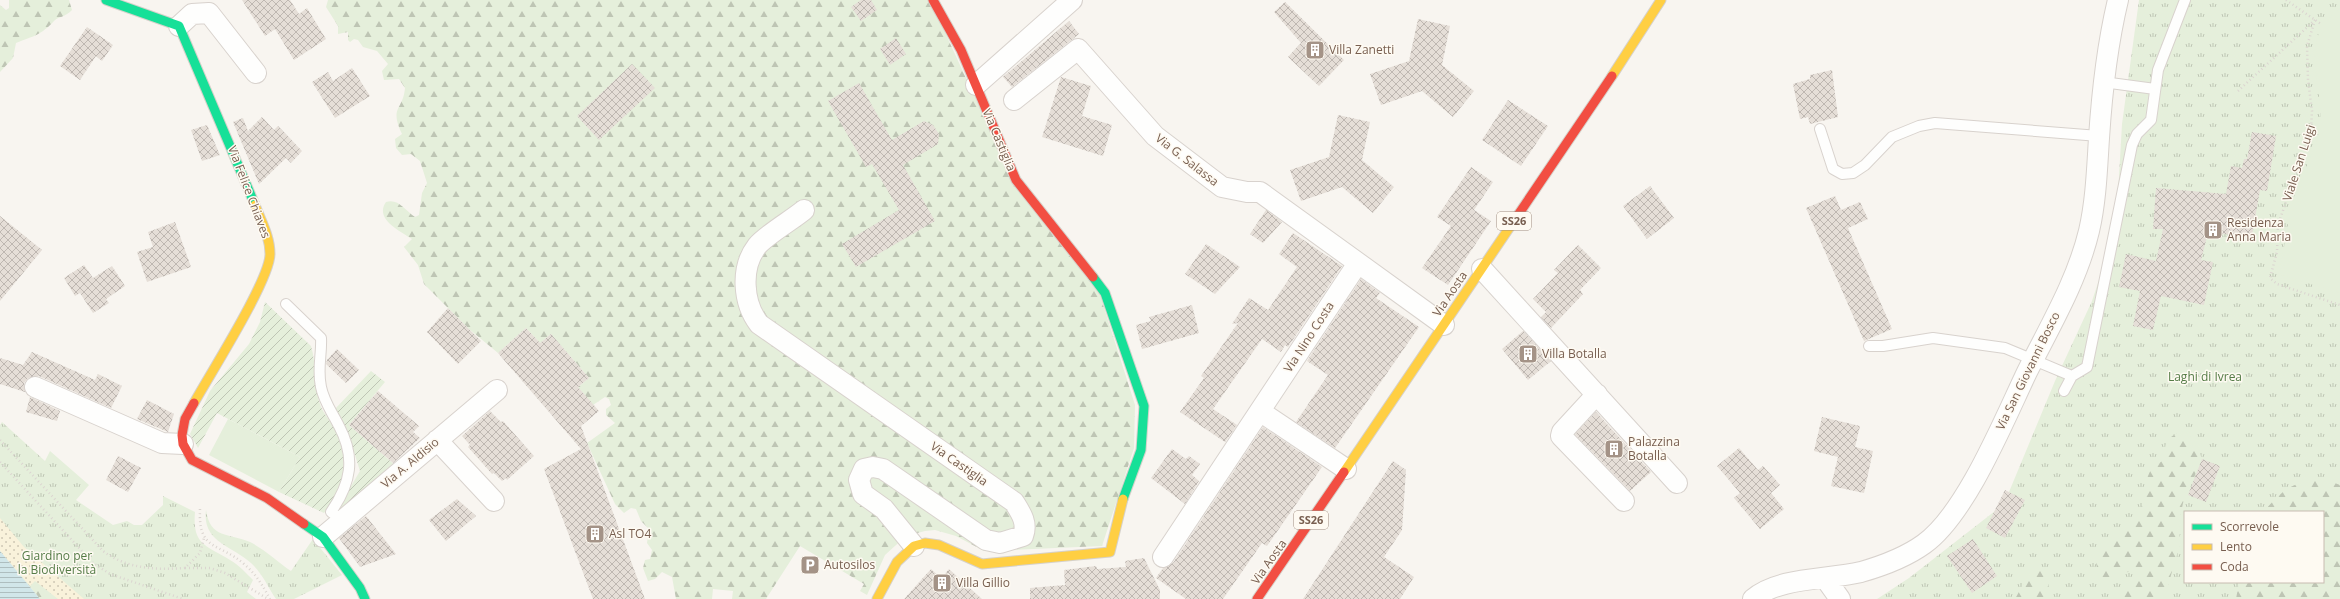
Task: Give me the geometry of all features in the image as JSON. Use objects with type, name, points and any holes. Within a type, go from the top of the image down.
[{"type":"street","points":[[106,0],[179,26],[192,14],[209,13],[247,51],[256,73]]},
{"type":"street","points":[[933,0],[961,50],[976,85],[1072,0]]},
{"type":"street","name":"Via Aosta","points":[[1257,599],[1606,86],[1661,0]]},
{"type":"street","name":"Via San Giovanni Bosco","points":[[1753,599],[1770,588],[1860,572],[1898,559],[1924,544],[1944,528],[1980,468],[2066,296],[2083,254],[2093,205],[2103,82],[2111,31],[2118,0]]},
{"type":"street","name":"Via Felice Chiaves","points":[[179,26],[250,191],[267,234],[270,255],[263,280],[185,420],[182,435],[183,444]]},
{"type":"street","name":"Via G. Salassa","points":[[1014,100],[1078,49],[1155,136],[1222,187],[1247,192],[1260,192],[1444,325]]},
{"type":"street","name":"Via Castiglia","points":[[877,599],[895,562],[905,550],[919,543],[934,543],[980,564],[1110,552],[1122,502],[1141,450],[1144,406],[1120,334],[1104,293],[1016,180],[976,85]]},
{"type":"street","name":"Via Castiglia","points":[[804,210],[757,246],[749,262],[745,279],[753,315],[759,324],[1014,502],[1020,511],[1024,523],[1023,536],[1000,543],[986,540],[883,469],[873,467],[864,469],[859,480],[863,494],[884,509],[914,546]]},
{"type":"street","name":"Via Nino Costa","points":[[1163,557],[1261,412],[1358,263]]},
{"type":"street","points":[[1482,269],[1677,483]]},
{"type":"street","points":[[35,386],[162,443],[183,444],[192,460],[267,498],[323,537],[360,588],[365,599]]},
{"type":"street","name":"Via A. Aldisio","points":[[323,537],[496,390]]},
{"type":"street","points":[[1597,394],[1562,432],[1561,436],[1624,501]]},
{"type":"street","points":[[1261,412],[1346,469]]},
{"type":"street","points":[[437,440],[494,501]]},
{"type":"street","points":[[1825,578],[1840,599]]},
{"type":"lane","points":[[2064,391],[2072,376],[2087,367],[2090,360],[2132,145],[2137,134],[2151,120],[2158,70],[2185,0]]},
{"type":"lane","points":[[2103,82],[2155,89]]},
{"type":"lane","points":[[1820,129],[1833,169],[1842,174],[1853,173],[1865,165],[1892,137],[1935,122],[2099,136]]},
{"type":"lane","points":[[286,304],[321,338],[322,351],[319,361],[321,386],[325,401],[345,439],[351,464],[342,493],[331,512],[343,520]]},
{"type":"lane","points":[[1869,346],[1883,346],[1933,338],[2013,349],[2072,376]]},
{"type":"path","points":[[2286,0],[2321,24]]},
{"type":"path","points":[[2238,91],[2315,20]]},
{"type":"path","name":"Viale San Luigi","points":[[2315,20],[2307,46],[2312,124],[2278,225],[2276,252],[2270,278],[2277,284],[2340,305]]},
{"type":"path","points":[[0,440],[103,551],[113,559],[129,566],[169,569],[210,568],[225,573],[269,599]]},
{"type":"path","points":[[0,462],[94,563],[110,574],[182,599]]},
{"type":"path","points":[[200,509],[200,528],[204,538],[244,564],[257,578],[269,599]]},
{"type":"path","points":[[185,568],[200,553],[204,538]]},
{"type":"green space","points":[[9,0],[69,0],[72,10],[55,20],[33,37],[16,43],[13,58],[0,72],[0,5],[6,10],[9,8]]},
{"type":"green space","points":[[328,0],[930,0],[1014,182],[1100,295],[1135,405],[1134,448],[1102,546],[984,551],[956,536],[935,530],[925,531],[906,536],[885,555],[867,595],[860,591],[864,584],[800,546],[766,599],[732,599],[733,591],[713,589],[712,599],[676,599],[672,577],[662,572],[655,579],[648,581],[643,568],[645,560],[650,559],[652,550],[647,543],[649,529],[641,521],[636,509],[631,508],[624,513],[615,504],[587,443],[615,423],[606,415],[606,409],[611,405],[609,399],[605,397],[593,405],[578,387],[589,378],[551,334],[540,343],[526,328],[498,353],[469,329],[424,284],[418,265],[404,247],[412,239],[390,224],[383,214],[383,208],[386,202],[390,201],[398,203],[415,217],[419,215],[422,193],[427,183],[420,161],[411,154],[402,155],[396,148],[395,139],[402,134],[398,125],[397,113],[405,88],[399,79],[384,80],[382,71],[388,64],[377,51],[363,47],[358,40],[354,39],[350,42],[348,40],[348,32],[338,34],[338,26],[326,7]]},
{"type":"green space","name":"Laghi di Ivrea","points":[[2139,0],[2340,0],[2340,599],[1877,599],[1909,578],[2004,504],[2055,381],[2092,301],[2116,229],[2122,124]]},
{"type":"green space","points":[[2340,8],[2340,293],[2278,274],[2296,190],[2315,146],[2319,131],[2320,105],[2315,66],[2317,41],[2323,25]]},
{"type":"green space","points":[[265,302],[311,346],[317,392],[322,410],[334,428],[339,439],[344,461],[341,482],[337,493],[324,513],[279,492],[300,457],[217,413],[198,448],[190,434],[210,391],[249,344],[260,322]]},
{"type":"green space","points":[[371,371],[385,382],[349,425],[396,466],[345,510],[339,506],[360,471],[348,433],[335,409]]},
{"type":"green space","points":[[228,419],[300,457],[279,492],[209,455]]},
{"type":"green space","name":"Giardino per la Biodiversità","points":[[2,422],[45,461],[50,451],[89,485],[76,500],[113,525],[127,521],[134,525],[142,525],[163,505],[163,496],[195,512],[196,532],[199,538],[208,547],[236,564],[253,580],[247,592],[256,599],[40,599],[0,551],[0,425]]},
{"type":"green space","points":[[2178,432],[2185,432],[2195,441],[2202,459],[2183,503],[2179,523],[2180,544],[2169,582],[2167,599],[2123,599],[2128,584],[2140,567],[2106,581],[2098,575],[2096,562],[2100,550],[2109,538],[2126,532],[2138,517],[2141,511],[2145,483],[2151,469],[2162,461],[2167,440]]},
{"type":"green space","points":[[2327,480],[2340,485],[2340,599],[2236,599],[2239,583],[2324,583],[2324,511],[2264,511],[2290,487],[2305,482]]},
{"type":"green space","points":[[206,510],[208,519],[216,530],[222,534],[250,542],[291,571],[313,539],[342,575],[294,599],[276,599],[262,576],[251,563],[213,536],[206,521]]},
{"type":"green space","points":[[2039,569],[2043,572],[2048,582],[2049,590],[2047,599],[2015,599],[2030,572]]},
{"type":"green space","points":[[35,581],[58,599],[40,599],[30,586]]},
{"type":"sand","points":[[0,518],[24,547],[84,599],[58,599],[35,581],[30,586],[0,551]]},
{"type":"shaded area","points":[[0,551],[40,599],[0,599]]},
{"type":"building","points":[[242,0],[290,0],[299,14],[307,8],[326,39],[294,60],[275,29],[265,36]]},
{"type":"building","points":[[861,0],[871,0],[877,10],[861,21],[851,7]]},
{"type":"building","name":"Villa Zanetti","points":[[1285,2],[1344,60],[1319,86],[1288,57],[1301,43],[1274,12]]},
{"type":"building","points":[[1418,19],[1450,26],[1442,65],[1474,91],[1453,117],[1422,91],[1381,105],[1370,74],[1409,61]]},
{"type":"building","points":[[1069,21],[1079,34],[1012,87],[1003,77]]},
{"type":"building","points":[[87,27],[113,45],[102,61],[96,56],[80,80],[60,66]]},
{"type":"building","points":[[896,38],[906,54],[890,65],[880,49]]},
{"type":"building","points":[[632,64],[655,88],[599,140],[577,116]]},
{"type":"building","points":[[352,68],[370,96],[335,118],[312,82],[328,72],[333,81]]},
{"type":"building","points":[[1832,70],[1838,117],[1810,124],[1808,117],[1800,119],[1793,84],[1810,79],[1810,75]]},
{"type":"building","points":[[1061,77],[1091,86],[1082,116],[1112,125],[1103,156],[1042,137]]},
{"type":"building","points":[[859,83],[892,140],[924,121],[933,125],[939,134],[938,144],[903,165],[935,221],[856,267],[842,244],[899,210],[872,164],[866,167],[828,101]]},
{"type":"building","points":[[1508,100],[1548,126],[1521,166],[1482,140]]},
{"type":"building","points":[[1338,115],[1370,122],[1362,160],[1394,187],[1373,213],[1342,187],[1301,201],[1290,170],[1329,157]]},
{"type":"building","points":[[262,117],[274,130],[278,126],[302,151],[291,163],[286,158],[259,184],[233,122],[243,118],[248,131]]},
{"type":"building","points":[[207,125],[220,155],[202,161],[191,130]]},
{"type":"building","name":"Residenza Anna Maria","points":[[2252,132],[2276,136],[2267,191],[2260,190],[2252,236],[2208,233],[2201,260],[2213,262],[2204,305],[2161,296],[2153,330],[2133,326],[2140,291],[2119,287],[2126,254],[2156,261],[2163,229],[2153,229],[2156,188],[2226,194],[2231,166],[2242,168],[2244,159],[2247,159]]},
{"type":"building","points":[[1471,167],[1493,182],[1474,210],[1491,221],[1448,285],[1422,268],[1451,226],[1437,217]]},
{"type":"building","points":[[1650,186],[1674,218],[1647,239],[1623,206]]},
{"type":"building","points":[[1835,196],[1841,210],[1860,202],[1868,219],[1848,228],[1892,329],[1864,341],[1806,208]]},
{"type":"building","points":[[1266,210],[1282,222],[1263,243],[1250,234]]},
{"type":"building","points":[[0,216],[42,250],[0,301]]},
{"type":"building","points":[[175,222],[191,267],[147,282],[137,252],[153,247],[148,232]]},
{"type":"building","points":[[1293,233],[1342,266],[1288,347],[1285,345],[1281,352],[1262,339],[1213,409],[1237,425],[1225,442],[1180,412],[1204,378],[1201,376],[1238,323],[1232,324],[1249,298],[1268,310],[1297,267],[1279,254]]},
{"type":"building","points":[[1206,244],[1240,267],[1215,294],[1185,274]]},
{"type":"building","points":[[1578,245],[1601,268],[1580,290],[1583,294],[1551,328],[1541,317],[1546,312],[1533,299],[1558,273],[1554,270]]},
{"type":"building","points":[[84,265],[93,278],[112,266],[125,286],[106,299],[109,303],[93,313],[80,293],[75,296],[64,278]]},
{"type":"building","points":[[1361,279],[1380,293],[1376,298],[1419,327],[1335,448],[1296,422],[1328,375],[1307,361]]},
{"type":"building","points":[[1192,305],[1199,333],[1142,349],[1136,325],[1151,321],[1149,317]]},
{"type":"building","points":[[448,308],[481,341],[458,364],[427,332]]},
{"type":"building","points":[[526,328],[540,343],[551,334],[589,378],[578,387],[599,411],[581,426],[645,599],[593,599],[544,469],[581,449],[498,353]]},
{"type":"building","name":"Villa Botalla","points":[[1523,331],[1551,361],[1528,380],[1502,349]]},
{"type":"building","points":[[337,349],[359,370],[346,383],[326,364],[327,360]]},
{"type":"building","points":[[32,352],[95,380],[98,374],[122,386],[111,408],[39,376],[28,378],[24,383],[25,392],[0,384],[0,358],[23,365]]},
{"type":"building","points":[[378,391],[419,426],[413,432],[420,438],[393,463],[349,425]]},
{"type":"building","points":[[30,397],[60,411],[57,421],[26,412]]},
{"type":"building","points":[[147,400],[174,414],[168,432],[137,419]]},
{"type":"building","points":[[490,411],[501,422],[503,421],[534,456],[507,480],[506,478],[502,481],[494,473],[492,474],[468,447],[470,445],[462,436]]},
{"type":"building","name":"Palazzina Botalla","points":[[1596,412],[1651,472],[1630,491],[1575,434]]},
{"type":"building","points":[[1822,417],[1860,426],[1855,447],[1873,451],[1864,493],[1831,486],[1838,457],[1814,451]]},
{"type":"building","points":[[1263,427],[1322,467],[1267,546],[1262,543],[1223,599],[1186,599],[1156,578],[1163,568],[1173,563]]},
{"type":"building","points":[[1739,448],[1758,470],[1763,466],[1780,485],[1771,493],[1784,509],[1760,529],[1734,498],[1740,493],[1717,466]]},
{"type":"building","points":[[1172,449],[1186,459],[1189,456],[1200,464],[1192,475],[1199,481],[1185,504],[1151,478]]},
{"type":"building","points":[[118,456],[141,468],[128,492],[106,480]]},
{"type":"building","points":[[2202,459],[2220,466],[2206,502],[2188,495]]},
{"type":"building","points":[[1393,461],[1406,470],[1402,530],[1384,557],[1414,577],[1400,599],[1303,599]]},
{"type":"building","points":[[2005,490],[2025,500],[2005,538],[1986,528]]},
{"type":"building","points":[[457,499],[476,516],[446,541],[429,520]]},
{"type":"building","points":[[366,516],[396,554],[360,567],[339,538]]},
{"type":"building","points":[[1973,539],[1997,576],[1972,593],[1947,556]]},
{"type":"building","points":[[1144,558],[1160,590],[1160,599],[1030,599],[1030,588],[1065,585],[1064,570],[1096,566],[1097,569],[1126,567],[1125,561]]},
{"type":"building","name":"Villa Gillio","points":[[931,569],[941,578],[949,569],[982,599],[904,599]]},
{"type":"traffic: fast","points":[[106,0],[179,26],[255,205]]},
{"type":"traffic: fast","points":[[1093,277],[1105,293],[1144,406],[1141,450],[1123,499]]},
{"type":"traffic: fast","points":[[304,524],[323,537],[360,588],[365,599]]},
{"type":"traffic: slow","points":[[1612,76],[1661,0]]},
{"type":"traffic: slow","points":[[194,403],[250,305],[267,267],[270,247],[265,229],[255,205]]},
{"type":"traffic: slow","points":[[1344,472],[1518,215]]},
{"type":"traffic: slow","points":[[877,599],[897,562],[914,546],[925,543],[939,545],[982,564],[1110,552],[1123,499]]},
{"type":"traffic: jam","points":[[933,0],[961,50],[1016,180],[1093,277]]},
{"type":"traffic: jam","points":[[1518,215],[1612,76]]},
{"type":"traffic: jam","points":[[194,403],[185,419],[182,435],[183,444],[192,460],[267,498],[304,524]]},
{"type":"traffic: jam","points":[[1257,599],[1344,472]]},
{"type":"place","name":"Villa Zanetti","points":[[1315,50]]},
{"type":"place","name":"Residenza Anna Maria","points":[[2213,230]]},
{"type":"place","name":"Villa Botalla","points":[[1528,354]]},
{"type":"place","name":"Palazzina Botalla","points":[[1614,449]]},
{"type":"place","name":"Asl TO4","points":[[595,534]]},
{"type":"place","name":"Autosilos","points":[[810,565]]},
{"type":"place","name":"Villa Gillio","points":[[942,583]]}]
